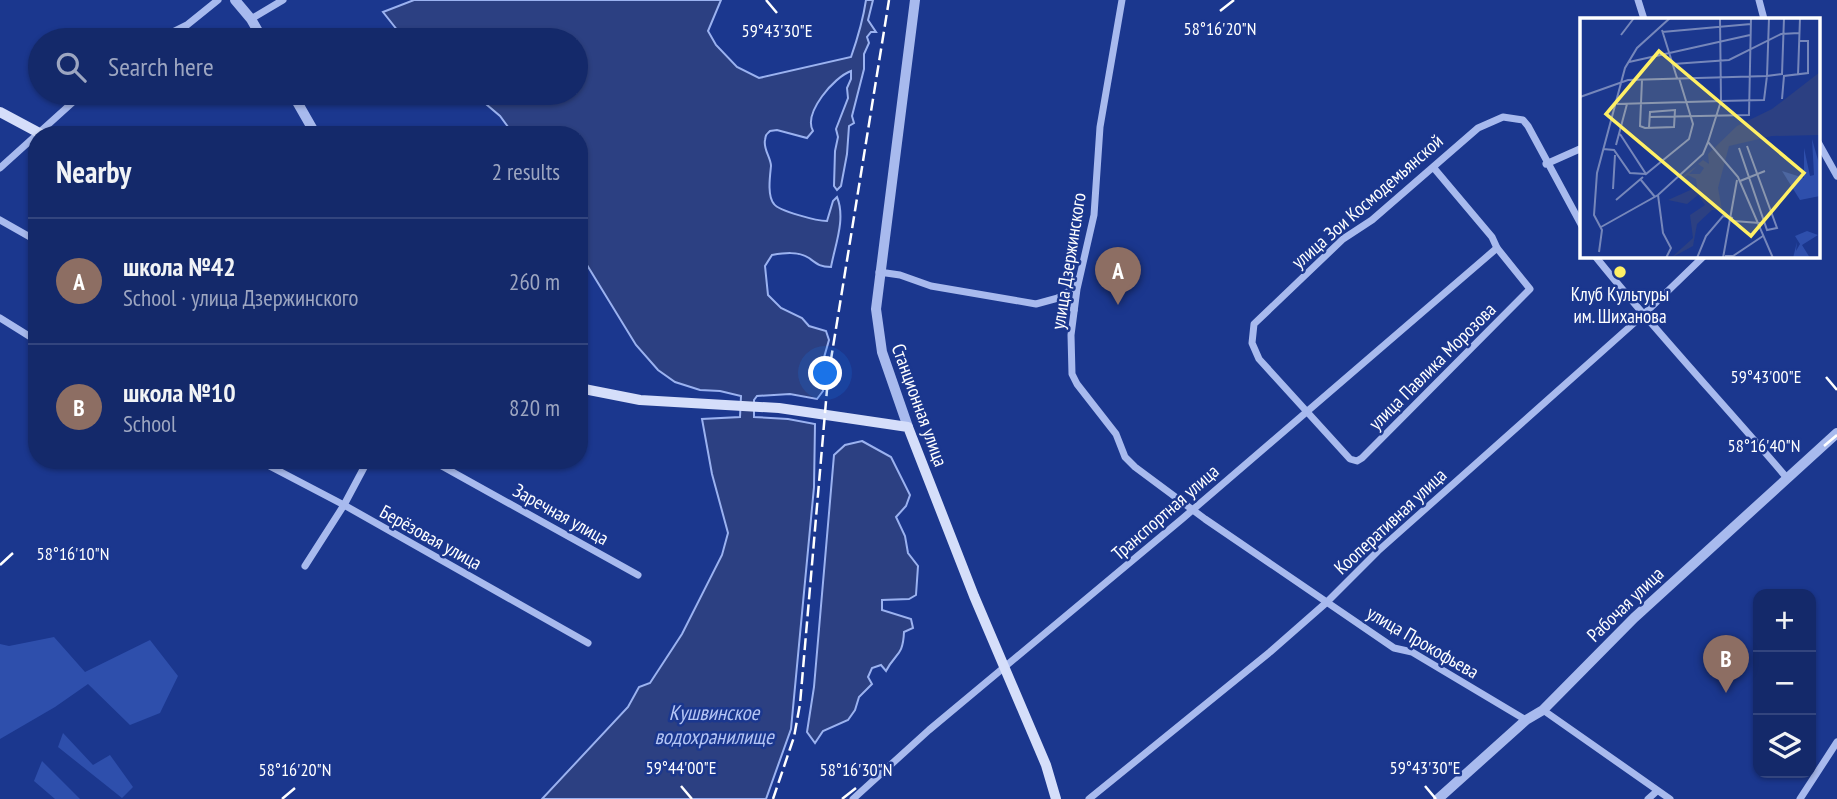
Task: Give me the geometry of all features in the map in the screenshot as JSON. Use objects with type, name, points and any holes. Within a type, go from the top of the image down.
[{"type":"main road","points":[[0,112],[28,127]]},
{"type":"main road","points":[[588,390],[640,400],[779,408],[908,427]]},
{"type":"main road","name":"Станционная улица","points":[[908,427],[974,596],[1046,765],[1056,799]]},
{"type":"street","points":[[181,28],[218,0]]},
{"type":"street","points":[[235,0],[256,28]]},
{"type":"street","points":[[251,19],[283,0]]},
{"type":"street","name":"Станционная улица","points":[[908,427],[878,338],[876,309],[915,0]]},
{"type":"street","name":"улица Дзержинского","points":[[1122,0],[1100,127],[1094,215],[1074,310],[1071,335],[1072,374],[1116,434],[1125,457],[1135,467]]},
{"type":"street","points":[[1638,0],[1644,18]]},
{"type":"street","points":[[1759,0],[1764,18]]},
{"type":"street","points":[[49,126],[71,105]]},
{"type":"street","points":[[299,105],[311,126]]},
{"type":"street","name":"улица Зои Космодемьянской","points":[[1307,412],[1259,359],[1252,343],[1254,324],[1343,239],[1372,220],[1466,137],[1492,120],[1503,117],[1523,120],[1546,163]]},
{"type":"street","points":[[0,168],[28,145]]},
{"type":"street","points":[[1820,146],[1837,176]]},
{"type":"street","points":[[1580,148],[1546,163],[1580,224]]},
{"type":"street","points":[[1433,167],[1492,237],[1497,248]]},
{"type":"street","points":[[0,220],[28,236]]},
{"type":"street","name":"улица Павлика Морозова","points":[[1307,412],[1343,454],[1354,461],[1362,458],[1530,289],[1497,248]]},
{"type":"street","name":"Транспортная улица","points":[[853,799],[929,730],[1193,510],[1497,248]]},
{"type":"street","points":[[1596,257],[1643,315],[1709,386],[1787,478]]},
{"type":"street","name":"Кооперативная улица","points":[[1089,799],[1270,652],[1327,602],[1378,551],[1643,315],[1703,257]]},
{"type":"street","points":[[879,272],[900,275],[931,286],[1036,304],[1058,298],[1079,278]]},
{"type":"street","points":[[1058,298],[1066,300],[1074,310]]},
{"type":"street","points":[[0,318],[28,335]]},
{"type":"street","name":"Рабочая улица","points":[[1438,799],[1526,720],[1543,710],[1634,618],[1837,433]]},
{"type":"street","name":"улица Прокофьева","points":[[1135,467],[1394,648],[1412,652],[1526,720]]},
{"type":"street","name":"Берёзовая улица","points":[[275,469],[588,643]]},
{"type":"street","points":[[305,566],[363,469]]},
{"type":"street","name":"Заречная улица","points":[[448,469],[638,575]]},
{"type":"street","points":[[1543,710],[1670,799]]},
{"type":"street","points":[[1800,799],[1837,742]]},
{"type":"street","points":[[1648,799],[1657,791]]},
{"type":"shaded area","points":[[54,637],[85,672],[150,640],[178,676],[160,713],[130,725],[88,684],[0,739],[0,644],[9,646]]},
{"type":"shaded area","points":[[63,733],[93,765],[110,755],[133,787],[122,798],[58,747]]},
{"type":"shaded area","points":[[42,761],[80,799],[55,799],[34,781]]},
{"type":"water","name":"Кушвинское водохранилище","points":[[414,0],[721,0],[708,31],[716,45],[737,67],[759,78],[851,57],[866,0],[873,0],[868,20],[876,32],[871,32],[867,37],[869,43],[864,54],[864,69],[852,116],[854,123],[849,126],[841,186],[837,190],[834,186],[838,137],[836,129],[848,98],[851,71],[836,80],[822,96],[812,115],[813,131],[807,138],[777,130],[770,131],[765,140],[771,166],[770,191],[777,207],[827,221],[833,201],[837,197],[840,214],[831,267],[791,253],[772,255],[765,266],[768,295],[781,308],[802,318],[809,326],[826,331],[829,340],[823,361],[823,391],[817,399],[790,394],[757,396],[754,400],[754,417],[815,424],[814,487],[791,729],[766,799],[542,799],[628,707],[639,687],[650,683],[682,634],[722,555],[728,533],[712,474],[702,419],[740,417],[741,396],[700,390],[675,382],[658,370],[636,345],[588,267],[588,126],[507,126],[487,105],[588,105],[588,28],[396,28],[383,12]]},
{"type":"water","points":[[862,441],[891,457],[910,495],[906,506],[896,517],[905,536],[908,553],[918,566],[916,595],[909,599],[882,600],[882,610],[911,619],[913,628],[904,632],[900,651],[886,671],[881,665],[872,668],[868,677],[872,684],[859,697],[848,720],[823,731],[815,743],[807,732],[814,687],[834,455],[845,445]]},
{"type":"railway","points":[[773,799],[794,737],[800,704],[828,378],[889,0]]},
{"type":"place","name":"Клуб Культуры им. Шиханова","points":[[1620,272]]},
{"type":"place","name":"школа №42","points":[[1118,305]]},
{"type":"place","name":"школа №10","points":[[1726,693]]}]
